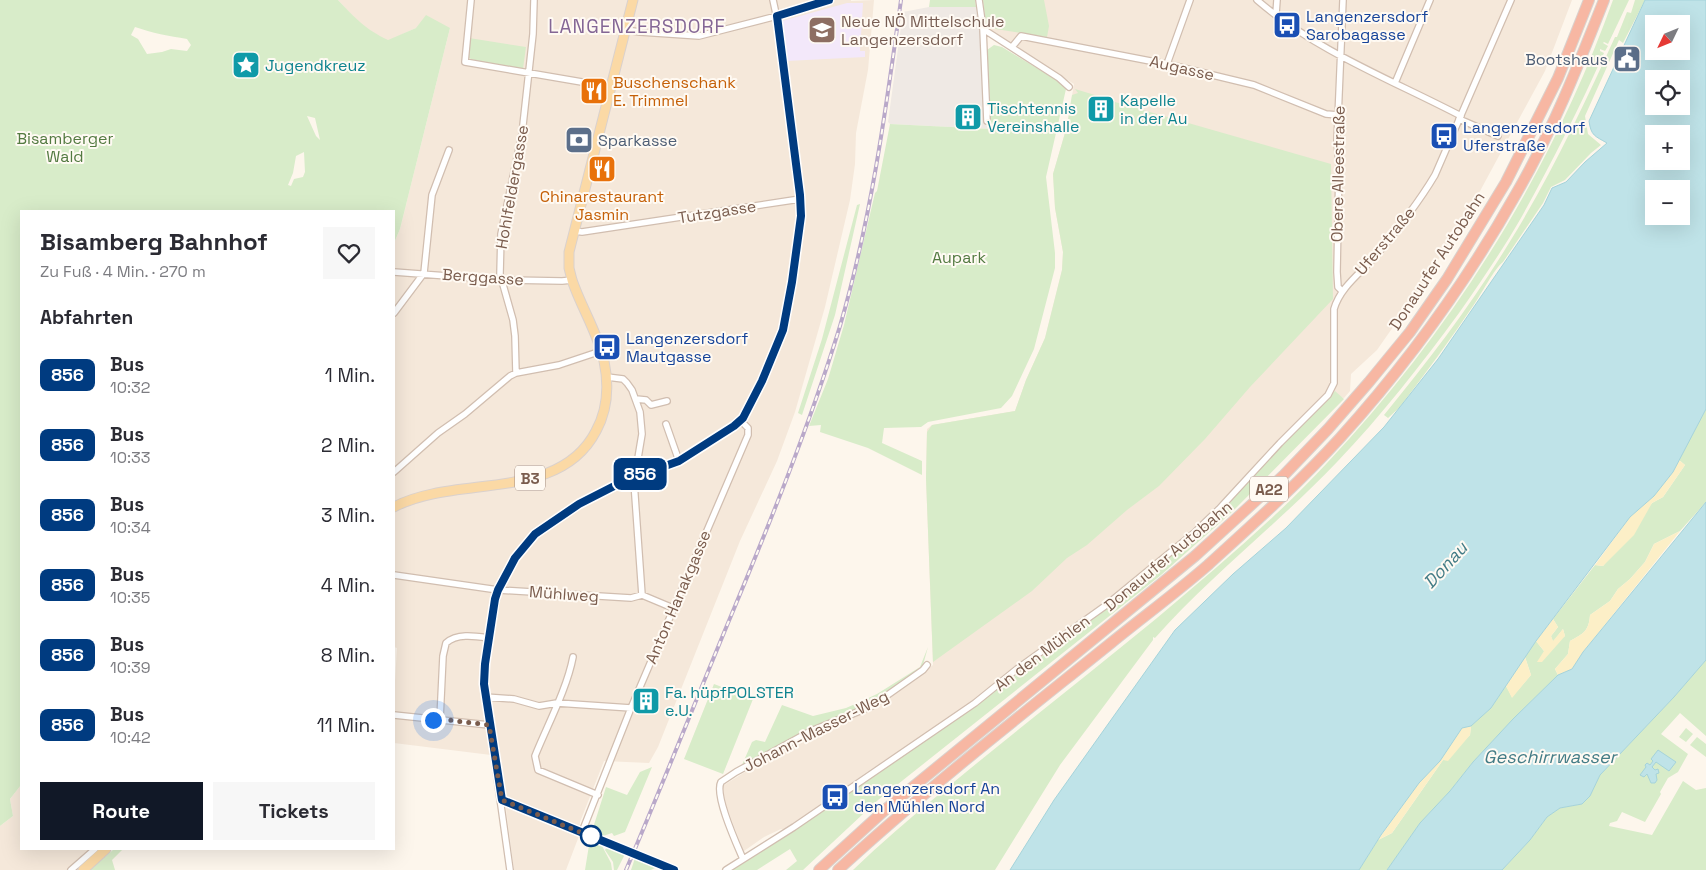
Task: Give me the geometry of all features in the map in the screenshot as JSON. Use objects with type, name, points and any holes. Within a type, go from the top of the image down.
[{"type":"highway","name":"Donauufer Autobahn","points":[[819,870],[886,808],[1195,556],[1284,475],[1370,382],[1410,332],[1447,279],[1506,182],[1558,78],[1588,0]]},
{"type":"highway","name":"Donauufer Autobahn","points":[[838,870],[897,817],[1206,566],[1296,483],[1339,439],[1425,334],[1457,289],[1517,193],[1571,85],[1604,0]]},
{"type":"main road","name":"B3","points":[[395,507],[413,499],[440,493],[539,477],[561,468],[581,452],[595,433],[605,404],[606,377],[602,351],[572,280],[569,258],[574,231],[633,0]]},
{"type":"main road","points":[[86,864],[105,850]]},
{"type":"street","points":[[471,0],[465,62],[611,87]]},
{"type":"street","name":"Hohlfeldergasse","points":[[516,373],[513,320],[500,274],[501,234],[522,134],[529,74],[534,0]]},
{"type":"street","points":[[510,870],[502,800],[485,697],[485,664],[498,590],[515,558],[535,534],[579,504],[635,476],[679,461],[741,421],[762,381],[783,330],[800,225],[800,199],[777,16],[773,0]]},
{"type":"street","points":[[626,30],[699,36],[777,16],[829,0]]},
{"type":"street","points":[[979,0],[983,28],[987,121]]},
{"type":"street","points":[[1167,64],[1190,0]]},
{"type":"street","points":[[1257,0],[1308,36],[1341,56],[1498,136]]},
{"type":"street","points":[[1276,14],[1277,0]]},
{"type":"street","name":"Obere Alleestraße","points":[[1342,292],[1338,286],[1337,272],[1339,165],[1337,141],[1343,0]]},
{"type":"street","points":[[1395,83],[1430,0]]},
{"type":"street","name":"Uferstraße","points":[[1335,370],[1334,309],[1342,292],[1379,252],[1424,193],[1442,159],[1511,0]]},
{"type":"street","points":[[983,28],[1059,78],[1069,87]]},
{"type":"street","name":"Augasse","points":[[1012,47],[1021,36],[1167,64],[1254,85],[1326,114],[1338,115]]},
{"type":"street","points":[[395,312],[424,273],[432,195],[449,150]]},
{"type":"street","name":"Tutzgasse","points":[[574,231],[800,199]]},
{"type":"street","name":"Berggasse","points":[[395,272],[501,280],[572,280]]},
{"type":"street","points":[[395,471],[438,433],[516,373],[559,365],[602,351]]},
{"type":"street","name":"An den Mühlen","points":[[726,870],[801,822],[975,703],[1017,668],[1076,628],[1139,580],[1219,509],[1280,443],[1324,400],[1332,390],[1335,370]]},
{"type":"street","points":[[606,377],[623,379],[632,390],[640,412],[642,434],[635,476],[642,595]]},
{"type":"street","points":[[636,399],[646,400],[651,405],[667,401]]},
{"type":"street","name":"Anton Hanakgasse","points":[[582,832],[631,708],[748,435],[748,428],[741,421]]},
{"type":"street","points":[[666,424],[679,461]]},
{"type":"street","name":"Mühlweg","points":[[395,575],[498,590],[631,598],[642,595],[673,608]]},
{"type":"street","points":[[440,719],[443,656],[446,643],[453,638],[464,636],[489,638]]},
{"type":"street","points":[[573,657],[557,703],[535,756],[538,770],[598,795]]},
{"type":"street","name":"Johann-Masser-Weg","points":[[743,859],[723,806],[719,791],[722,782],[736,772],[811,731],[872,706],[927,665]]},
{"type":"street","points":[[485,697],[514,699],[539,706],[557,703],[631,708]]},
{"type":"street","points":[[395,715],[489,725]]},
{"type":"street","points":[[502,800],[674,870]]},
{"type":"street","points":[[71,870],[86,864],[94,850]]},
{"type":"shaded area","points":[[338,0],[874,0],[868,70],[856,133],[855,164],[850,200],[825,307],[795,412],[777,461],[740,541],[658,747],[649,763],[604,761],[580,822],[579,836],[566,870],[514,870],[499,756],[395,743],[397,648],[395,647],[395,241],[400,229],[450,28],[416,28],[388,41],[370,32]]},
{"type":"shaded area","points":[[983,0],[1572,0],[1545,71],[1473,204],[1423,284],[1377,350],[1351,374],[1350,391],[1344,398],[1326,394],[1204,518],[1149,567],[1102,604],[1015,667],[988,691],[867,772],[785,830],[781,829],[764,837],[744,851],[724,800],[721,787],[811,736],[872,709],[933,665],[926,478],[927,429],[932,425],[1015,411],[1026,380],[1045,338],[1062,270],[1063,252],[1055,208],[1053,174],[1067,126],[1074,84],[986,29]]},
{"type":"shaded area","name":"Neue NÖ Mittelschule Langenzersdorf","points":[[847,3],[863,3],[860,51],[865,51],[865,57],[787,61],[782,21]]},
{"type":"shaded area","points":[[980,6],[987,121],[991,129],[890,124],[888,122],[903,12],[929,7]]},
{"type":"shaded area","points":[[20,786],[20,850],[92,850],[68,870],[0,870],[0,826],[13,816],[10,799]]},
{"type":"green space","name":"Bisamberger Wald","points":[[0,0],[338,0],[361,23],[388,40],[416,28],[426,15],[450,28],[400,229],[395,241],[395,210],[20,210],[20,786],[10,799],[13,816],[0,826]],"holes":[[[135,27],[154,33],[187,39],[191,45],[187,51],[171,49],[147,54],[138,39],[131,35]],[[307,116],[315,118],[320,140],[316,136]],[[304,152],[305,172],[303,177],[294,179],[291,186],[288,185],[293,173],[296,156]]]},
{"type":"green space","points":[[930,0],[975,0],[976,7],[929,7]]},
{"type":"green space","points":[[983,0],[1044,0],[1049,26],[1047,37],[989,28],[986,23]]},
{"type":"green space","points":[[1613,0],[1629,0],[1608,44],[1603,43],[1608,46],[1605,51],[1600,49],[1604,53],[1575,116],[1521,218],[1499,255],[1459,313],[1400,390],[1337,462],[1199,592],[1155,638],[1153,637],[1153,640],[1060,765],[995,870],[853,870],[884,841],[991,751],[1201,581],[1287,504],[1373,412],[1457,303],[1494,246],[1560,126],[1588,64]]},
{"type":"green space","points":[[1635,0],[1645,0],[1623,43],[1619,40],[1585,116],[1588,134],[1601,145],[1565,180],[1551,187],[1543,203],[1492,275],[1457,330],[1399,408],[1388,418],[1384,415],[1465,310],[1495,266],[1524,218],[1565,142],[1615,37],[1617,37],[1627,12],[1631,13]]},
{"type":"green space","points":[[469,38],[526,47],[523,69],[521,71],[471,59],[468,57]]},
{"type":"green space","name":"Aupark","points":[[994,45],[1002,47],[1063,84],[1066,89],[1046,177],[1055,268],[1034,349],[1012,396],[1001,408],[928,422],[921,427],[884,428],[882,443],[922,461],[922,475],[868,448],[820,432],[821,425],[809,426],[828,379],[844,325],[877,191],[890,124],[991,129],[987,50]]},
{"type":"green space","points":[[1075,89],[1331,164],[1333,299],[1250,387],[1205,439],[1159,486],[1127,510],[1087,545],[1067,558],[1032,591],[933,662],[926,478],[927,432],[932,425],[1015,411],[1026,380],[1045,338],[1062,270],[1063,252],[1055,208],[1053,174],[1067,126],[1072,95],[1078,93]]},
{"type":"green space","points":[[860,204],[835,315],[802,415],[798,413],[822,339],[857,205]]},
{"type":"green space","points":[[1335,391],[1344,399],[1232,512],[1161,575],[878,800],[803,870],[786,870],[797,861],[790,849],[757,870],[730,870],[781,839],[951,723],[1117,601],[1221,512],[1293,433]]},
{"type":"green space","points":[[1706,409],[1706,502],[1680,531],[1654,544],[1645,562],[1630,579],[1618,589],[1610,601],[1590,615],[1587,628],[1582,634],[1570,641],[1568,654],[1555,669],[1558,675],[1473,762],[1450,791],[1420,823],[1387,870],[1359,870],[1378,840],[1392,833],[1443,760],[1470,735],[1471,726],[1491,708],[1506,686],[1512,697],[1531,675],[1525,657],[1536,641],[1544,651],[1565,636],[1563,629],[1553,642],[1551,636],[1558,627],[1553,619],[1595,565],[1603,566],[1652,503],[1663,497],[1685,465],[1679,460]]},
{"type":"green space","points":[[928,647],[923,665],[877,701],[742,765],[752,742],[756,740],[765,742],[782,705],[813,716],[846,708],[877,694],[920,667]]},
{"type":"green space","points":[[1706,660],[1706,736],[1680,713],[1661,734],[1688,754],[1678,772],[1668,778],[1645,822],[1622,812],[1617,821],[1610,823],[1609,826],[1652,835],[1683,781],[1696,790],[1706,788],[1706,870],[1502,870],[1530,840],[1547,817],[1560,808],[1582,804],[1590,796],[1600,775],[1674,697]]},
{"type":"green space","points":[[714,684],[753,699],[723,774],[684,759]]},
{"type":"green space","points":[[1686,728],[1693,734],[1686,742],[1679,737]]},
{"type":"green space","points":[[1697,737],[1706,744],[1706,757],[1690,745]]},
{"type":"green space","points":[[652,767],[625,832],[614,836],[612,833],[603,836],[592,831],[606,787],[627,795],[640,772]]},
{"type":"green space","points":[[590,839],[601,844],[611,863],[612,870],[585,870]]},
{"type":"green space","points":[[607,847],[625,854],[617,870],[614,870],[613,862],[605,850]]},
{"type":"green space","points":[[113,850],[122,850],[112,860],[115,870],[85,870],[101,856],[105,857]]},
{"type":"green space","points":[[635,858],[655,868],[651,870],[631,870]]},
{"type":"sand","points":[[1679,460],[1685,465],[1663,497],[1652,503],[1634,535],[1603,566],[1595,565],[1630,517],[1654,496],[1673,472]]},
{"type":"sand","points":[[1680,531],[1583,652],[1572,669],[1558,675],[1555,669],[1568,654],[1570,641],[1582,634],[1587,628],[1590,615],[1610,601],[1618,589],[1630,579],[1645,562],[1654,544]]},
{"type":"sand","points":[[1553,619],[1558,627],[1551,636],[1553,641],[1563,629],[1565,636],[1542,662],[1537,662],[1544,651],[1536,641]]},
{"type":"sand","points":[[1525,657],[1531,675],[1512,698],[1506,686]]},
{"type":"sand","points":[[1471,726],[1470,735],[1448,761],[1443,760],[1392,833],[1378,840],[1419,783],[1440,761],[1462,728]]},
{"type":"water","name":"Donau","points":[[1645,0],[1706,0],[1706,409],[1673,472],[1654,496],[1630,517],[1536,641],[1491,708],[1471,726],[1462,728],[1440,761],[1419,783],[1381,835],[1359,870],[1010,870],[1054,800],[1175,630],[1233,574],[1286,528],[1384,427],[1438,359],[1544,205],[1552,188],[1566,182],[1607,143],[1594,135],[1589,121]]},
{"type":"water","name":"Geschirrwasser","points":[[1706,502],[1706,660],[1674,697],[1600,775],[1590,796],[1582,804],[1560,808],[1547,817],[1530,840],[1502,870],[1387,870],[1420,823],[1450,791],[1473,762],[1558,675],[1572,669],[1583,652]]},
{"type":"water","points":[[1658,750],[1676,762],[1669,771],[1656,762],[1652,767],[1655,770],[1658,769],[1659,773],[1656,774],[1657,780],[1655,783],[1651,783],[1647,774],[1644,777],[1640,775],[1646,767],[1645,765],[1647,763],[1650,765],[1653,761],[1651,759]]},
{"type":"railway","points":[[626,870],[773,513],[802,439],[828,364],[851,286],[869,205],[901,0]]},
{"type":"bus line","name":"856","points":[[674,870],[502,800],[484,684],[485,664],[495,599],[515,558],[535,534],[544,527],[579,504],[619,483],[682,459],[737,424],[743,418],[767,371],[783,330],[800,225],[800,195],[777,16],[829,0]]},
{"type":"place","name":"Langenzersdorf Sarobagasse","points":[[1287,25]]},
{"type":"place","name":"Neue NÖ Mittelschule Langenzersdorf","points":[[822,30]]},
{"type":"place","name":"Bootshaus","points":[[1627,59]]},
{"type":"place","name":"Jugendkreuz","points":[[246,65]]},
{"type":"place","name":"Buschenschank E. Trimmel","points":[[594,91]]},
{"type":"place","name":"Kapelle in der Au","points":[[1101,109]]},
{"type":"place","name":"Tischtennis Vereinshalle","points":[[968,117]]},
{"type":"place","name":"Langenzersdorf Uferstraße","points":[[1444,136]]},
{"type":"place","name":"Sparkasse","points":[[579,140]]},
{"type":"place","name":"Chinarestaurant Jasmin","points":[[602,169]]},
{"type":"place","name":"Langenzersdorf Mautgasse","points":[[607,347]]},
{"type":"place","name":"Fa. hüpfPOLSTER e.U.","points":[[646,701]]},
{"type":"place","name":"Langenzersdorf An den Mühlen Nord","points":[[835,797]]},
{"type":"district","name":"LANGENZERSDORF","points":[[637,26]]},
{"type":"route","points":[[433,720],[440,719],[489,725],[502,800],[591,836]]}]
